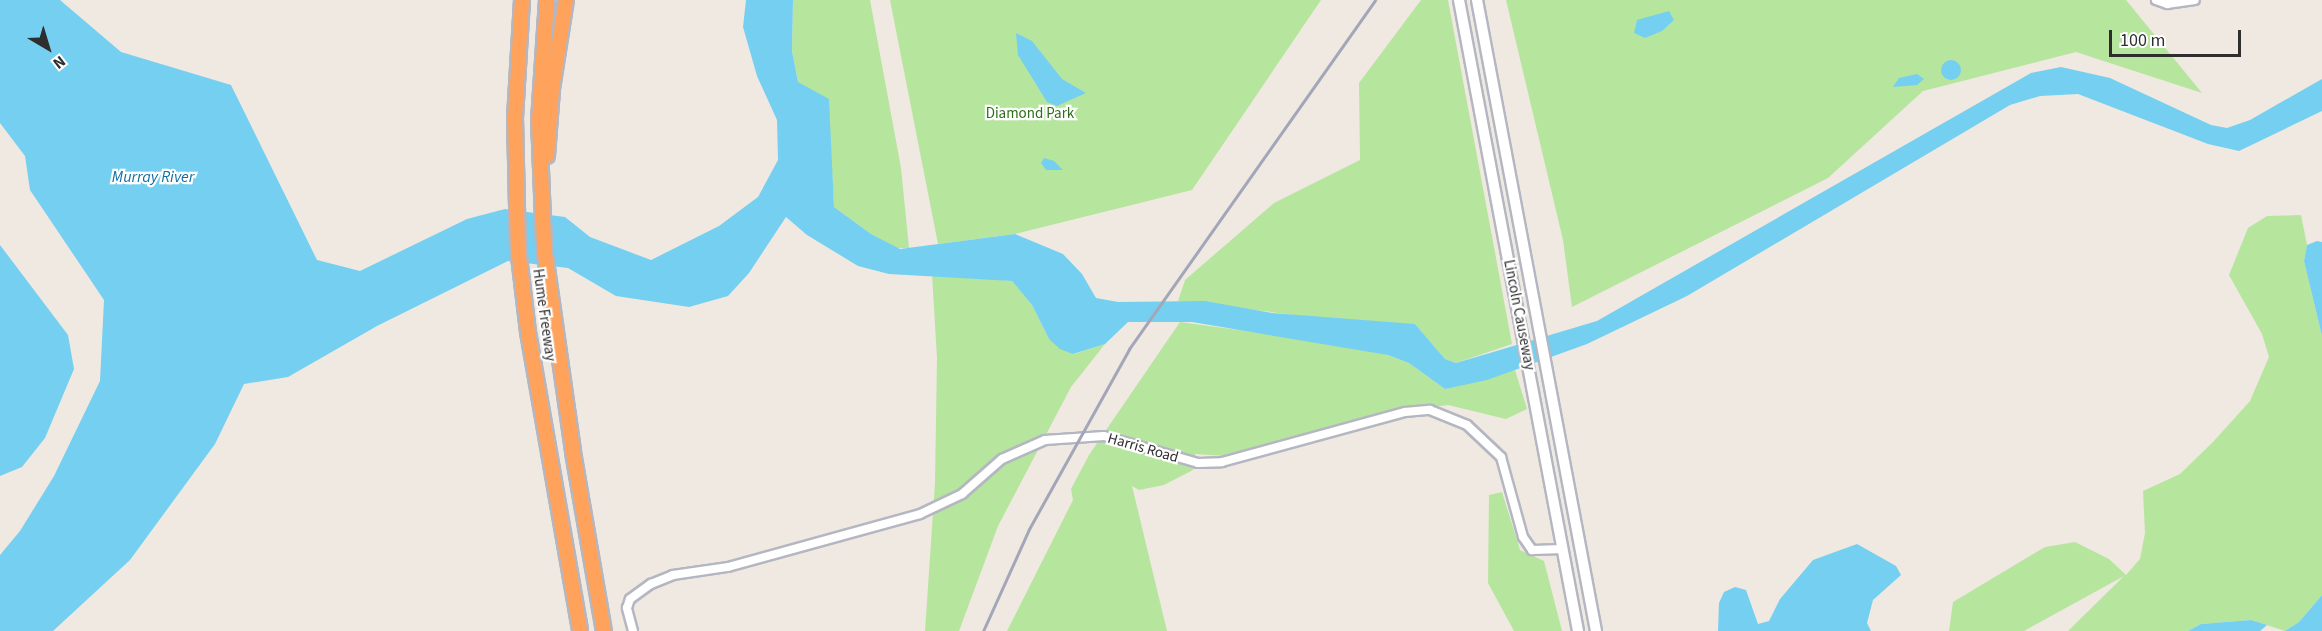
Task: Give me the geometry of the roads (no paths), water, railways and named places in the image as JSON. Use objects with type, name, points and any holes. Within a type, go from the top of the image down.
[{"type":"highway","points":[[544,120],[547,0]]},
{"type":"highway","points":[[544,120],[566,0]]},
{"type":"highway","name":"Hume Freeway","points":[[522,4],[515,118],[519,248],[528,332],[580,631]]},
{"type":"highway","name":"Hume Freeway","points":[[544,120],[544,247],[571,441],[604,631]]},
{"type":"main road","name":"Lincoln Causeway","points":[[1459,0],[1578,631]]},
{"type":"main road","name":"Lincoln Causeway","points":[[1477,0],[1596,631]]},
{"type":"main road","points":[[1563,549],[1580,546]]},
{"type":"street","points":[[2156,0],[2167,3],[2195,0]]},
{"type":"street","name":"Harris Road","points":[[633,631],[627,608],[630,599],[651,584],[673,575],[728,567],[920,514],[962,494],[1002,459],[1045,440],[1104,436],[1197,463],[1222,462],[1405,412],[1430,410],[1467,425],[1501,458],[1523,537],[1532,550],[1563,549]]},
{"type":"water","name":"Murray River","points":[[0,0],[60,0],[121,52],[231,85],[317,260],[360,271],[467,219],[505,209],[565,217],[590,237],[651,260],[719,226],[758,197],[778,160],[777,120],[757,76],[743,27],[746,0],[793,0],[792,51],[798,82],[829,99],[834,207],[871,234],[900,249],[1015,234],[1063,254],[1082,274],[1096,298],[1118,302],[1205,301],[1272,313],[1415,324],[1445,359],[1456,363],[1597,321],[2031,73],[2061,67],[2110,78],[2211,125],[2227,128],[2250,120],[2322,79],[2322,111],[2239,151],[2208,144],[2078,94],[2040,96],[2010,105],[1687,296],[1587,344],[1487,380],[1445,389],[1409,363],[1388,355],[1192,322],[1128,322],[1105,344],[1073,354],[1060,349],[1049,339],[1032,305],[1012,281],[889,274],[858,266],[807,235],[786,217],[749,273],[728,296],[689,307],[616,296],[568,268],[508,261],[377,326],[288,377],[244,384],[215,444],[130,560],[53,631],[0,631],[0,555],[20,531],[54,476],[100,381],[104,300],[30,190],[25,156],[0,123]]},
{"type":"water","points":[[1669,11],[1674,20],[1662,31],[1645,38],[1634,33],[1637,20]]},
{"type":"water","points":[[1016,33],[1032,41],[1062,79],[1086,93],[1057,106],[1047,102],[1018,55]]},
{"type":"water","points":[[1951,60],[1958,63],[1961,70],[1958,77],[1951,80],[1944,77],[1941,70],[1944,63]]},
{"type":"water","points":[[1917,74],[1924,79],[1917,85],[1893,87],[1899,78]]},
{"type":"water","points":[[1044,158],[1054,161],[1063,170],[1046,170],[1041,163]]},
{"type":"water","points":[[2317,241],[2322,242],[2322,336],[2304,261],[2307,245]]},
{"type":"water","points":[[0,245],[68,335],[74,369],[45,438],[22,467],[0,476]]},
{"type":"water","points":[[1857,544],[1896,566],[1901,575],[1873,600],[1867,623],[1871,631],[1718,631],[1719,603],[1724,592],[1735,587],[1746,590],[1758,624],[1769,621],[1780,599],[1813,560]]},
{"type":"water","points":[[2322,595],[2322,631],[2285,631],[2299,622]]},
{"type":"water","points":[[2251,620],[2267,625],[2260,631],[2188,631],[2201,624]]},
{"type":"railway","points":[[983,631],[1029,529],[1129,349],[1375,0]]},
{"type":"park label","name":"Diamond Park","points":[[1030,114]]}]
